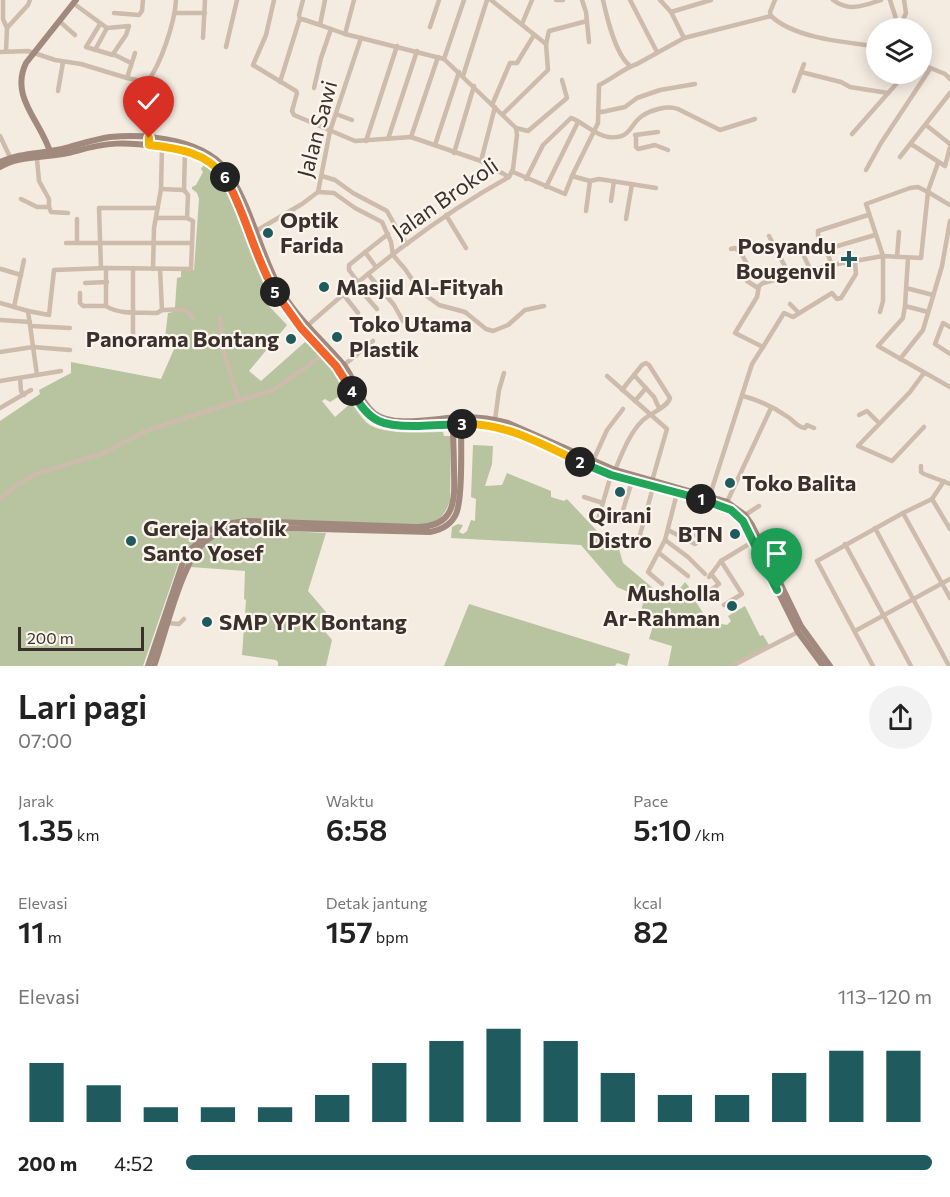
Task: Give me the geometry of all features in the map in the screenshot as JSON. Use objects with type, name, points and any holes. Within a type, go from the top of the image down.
[{"type":"main road","points":[[50,154],[22,96],[24,68],[75,2]]},
{"type":"main road","points":[[0,167],[11,161],[36,159],[112,137],[163,143],[199,156],[221,172],[243,207]]},
{"type":"main road","points":[[163,143],[175,141],[189,145],[214,158],[230,174],[272,288],[292,318],[345,377],[365,412],[378,422],[404,427],[457,421],[501,427],[632,481],[710,495],[727,502],[745,515],[752,525],[823,666]]},
{"type":"main road","points":[[0,162],[10,157],[50,154]]},
{"type":"main road","points":[[249,221],[256,231],[280,288],[307,326],[344,365],[368,407],[376,415],[403,420],[495,420],[508,423],[574,456],[593,461],[613,473],[706,500],[731,510],[743,521],[754,541],[798,632],[813,648]]},
{"type":"main road","points":[[148,666],[183,562],[198,541],[219,525],[246,521],[430,532],[446,526],[455,516],[460,500],[457,421]]},
{"type":"main road","points":[[154,666],[189,566],[199,548],[222,531],[246,527],[306,526]]},
{"type":"main road","points":[[818,656],[830,666]]},
{"type":"street","points":[[3,0],[3,19],[7,28]]},
{"type":"street","points":[[30,0],[7,28],[3,52],[23,50],[145,82],[149,81],[169,36],[176,0]]},
{"type":"street","points":[[114,13],[139,15],[142,11],[143,0]]},
{"type":"street","points":[[203,38],[205,0]]},
{"type":"street","points":[[226,47],[237,0]]},
{"type":"street","points":[[274,0],[266,35],[252,65],[297,92],[292,111],[294,115],[355,141],[411,138],[482,161],[509,177]]},
{"type":"street","points":[[280,82],[300,19],[303,0]]},
{"type":"street","points":[[320,25],[325,0]]},
{"type":"street","points":[[345,34],[354,0]]},
{"type":"street","points":[[430,27],[439,0]]},
{"type":"street","points":[[444,59],[464,0]]},
{"type":"street","points":[[435,145],[489,0],[546,44]]},
{"type":"street","points":[[522,24],[531,0]]},
{"type":"street","points":[[556,0],[563,0]]},
{"type":"street","points":[[582,0],[589,42]]},
{"type":"street","points":[[603,0],[618,48],[629,65]]},
{"type":"street","points":[[630,0],[657,52]]},
{"type":"street","points":[[660,0],[671,12],[684,38]]},
{"type":"street","points":[[671,12],[711,0]]},
{"type":"street","points":[[775,0],[770,12],[771,16],[780,23],[809,34],[866,45]]},
{"type":"street","points":[[833,0],[850,8],[881,0]]},
{"type":"street","points":[[890,0],[896,18]]},
{"type":"street","points":[[904,0],[906,13],[904,18]]},
{"type":"street","points":[[75,2],[99,24],[107,28],[129,26],[113,55]]},
{"type":"street","points":[[175,13],[205,13]]},
{"type":"street","points":[[513,172],[565,194],[596,125],[599,85],[629,65],[684,38],[771,16]]},
{"type":"street","points":[[300,19],[345,34],[444,59],[516,128],[528,131],[567,98],[562,80]]},
{"type":"street","points":[[59,21],[75,35]]},
{"type":"street","points":[[502,114],[548,70],[546,44],[549,31],[587,21]]},
{"type":"street","points":[[99,24],[86,47],[131,63]]},
{"type":"street","points":[[95,50],[107,28]]},
{"type":"street","points":[[314,88],[331,29]]},
{"type":"street","points":[[482,161],[493,106],[510,63],[517,63],[534,35]]},
{"type":"street","name":"Jalan Sawi","points":[[256,231],[302,204],[318,190],[330,131],[360,38]]},
{"type":"street","points":[[366,141],[397,46]]},
{"type":"street","points":[[388,139],[417,51]]},
{"type":"street","points":[[127,78],[135,53]]},
{"type":"street","points":[[411,138],[438,57]]},
{"type":"street","points":[[58,91],[63,62]]},
{"type":"street","points":[[794,91],[804,64]]},
{"type":"street","points":[[932,70],[945,74],[950,79]]},
{"type":"street","points":[[801,72],[841,82],[850,87],[888,93]]},
{"type":"street","points":[[598,111],[625,106],[637,98],[660,90],[695,84]]},
{"type":"street","points":[[852,134],[896,84]]},
{"type":"street","points":[[866,170],[920,84]]},
{"type":"street","points":[[454,153],[474,86]]},
{"type":"street","points":[[900,157],[950,93]]},
{"type":"street","points":[[526,179],[545,143],[572,118],[578,122],[596,125],[612,137],[630,131],[642,116],[667,107],[678,109],[720,130],[756,118]]},
{"type":"street","points":[[336,114],[352,120]]},
{"type":"street","points":[[546,187],[578,122]]},
{"type":"street","points":[[911,144],[938,163],[946,165],[950,145],[926,125]]},
{"type":"street","name":"Jalan Brokoli","points":[[307,326],[376,267],[446,215],[509,177],[513,172],[516,128]]},
{"type":"street","points":[[630,131],[636,136]]},
{"type":"street","points":[[636,136],[658,132]]},
{"type":"street","points":[[0,136],[10,157]]},
{"type":"street","points":[[636,136],[638,149],[655,145],[668,150]]},
{"type":"street","points":[[153,269],[153,243],[161,189],[163,143]]},
{"type":"street","points":[[185,150],[184,190],[188,195],[188,218]]},
{"type":"street","points":[[36,159],[39,181],[49,199],[51,212],[68,213]]},
{"type":"street","points":[[763,347],[735,333],[757,297],[758,288],[763,283],[832,265],[883,256],[920,259],[928,189],[938,163]]},
{"type":"street","points":[[572,176],[590,181],[594,179],[614,181],[656,188]]},
{"type":"street","points":[[321,178],[335,180],[353,193],[387,211],[406,245]]},
{"type":"street","points":[[586,211],[590,181]]},
{"type":"street","points":[[611,201],[614,181]]},
{"type":"street","points":[[626,219],[632,184]]},
{"type":"street","points":[[880,312],[883,301],[883,256],[868,215],[866,206],[868,202],[910,188],[918,188],[928,189],[950,205]]},
{"type":"street","points":[[161,189],[184,190]]},
{"type":"street","points":[[318,190],[334,193],[355,208],[380,220],[388,234],[393,255],[424,295],[443,307],[465,312],[488,330],[499,330],[523,312],[544,306]]},
{"type":"street","points":[[21,199],[37,207],[49,207]]},
{"type":"street","points":[[106,306],[107,282],[103,268],[99,208],[158,208]]},
{"type":"street","points":[[446,215],[466,248]]},
{"type":"street","points":[[832,265],[826,250],[823,249],[818,231],[868,215]]},
{"type":"street","points":[[0,303],[49,315],[54,270],[191,269],[193,221],[188,218],[157,218]]},
{"type":"street","points":[[77,219],[78,242]]},
{"type":"street","points":[[900,359],[923,331],[943,261],[950,221]]},
{"type":"street","points":[[897,257],[899,232]]},
{"type":"street","points":[[377,309],[356,283],[348,267],[388,234]]},
{"type":"street","points":[[769,236],[790,276]]},
{"type":"street","points":[[826,250],[875,236]]},
{"type":"street","points":[[66,243],[192,243]]},
{"type":"street","points":[[730,249],[735,248],[741,253],[749,268],[747,281],[758,288]]},
{"type":"street","points":[[365,252],[376,267]]},
{"type":"street","points":[[802,252],[811,271]]},
{"type":"street","points":[[908,258],[903,318],[878,346],[950,387]]},
{"type":"street","points":[[14,307],[24,260]]},
{"type":"street","points":[[710,495],[758,352],[783,314],[790,317],[799,313],[832,292],[837,299],[841,298],[856,274],[855,262]]},
{"type":"street","points":[[1,268],[21,275]]},
{"type":"street","points":[[133,268],[133,343]]},
{"type":"street","points":[[160,270],[162,310]]},
{"type":"street","points":[[368,274],[394,305],[403,321]]},
{"type":"street","points":[[85,283],[107,282]]},
{"type":"street","points":[[906,288],[933,295]]},
{"type":"street","points":[[80,293],[80,303],[83,306],[106,306],[116,311],[157,313],[162,310],[186,310],[193,319]]},
{"type":"street","points":[[343,294],[358,313]]},
{"type":"street","points":[[790,304],[799,313]]},
{"type":"street","points":[[905,306],[928,312]]},
{"type":"street","points":[[27,311],[37,375]]},
{"type":"street","points":[[220,317],[223,350],[239,401]]},
{"type":"street","points":[[0,320],[70,328]]},
{"type":"street","points":[[950,327],[943,323],[935,344],[950,354]]},
{"type":"street","points":[[344,365],[373,340]]},
{"type":"street","points":[[0,352],[33,347],[70,350]]},
{"type":"street","points":[[0,499],[36,474],[101,454],[148,430],[273,390],[325,354]]},
{"type":"street","points":[[597,523],[613,473],[636,428],[649,414],[668,403],[670,398],[646,363],[622,390]]},
{"type":"street","points":[[0,381],[60,371]]},
{"type":"street","points":[[495,420],[504,373]]},
{"type":"street","points":[[924,374],[910,392],[858,446],[889,461],[894,460],[924,427]]},
{"type":"street","points":[[634,375],[654,397],[659,408]]},
{"type":"street","points":[[607,376],[665,427],[667,432],[640,535]]},
{"type":"street","points":[[20,378],[22,391]]},
{"type":"street","points":[[635,401],[646,388]]},
{"type":"street","points":[[0,408],[22,391],[31,390]]},
{"type":"street","points":[[742,396],[759,401],[787,416],[799,427],[805,428],[807,425],[814,428]]},
{"type":"street","points":[[727,502],[771,408]]},
{"type":"street","points":[[593,461],[606,430],[623,409]]},
{"type":"street","points":[[859,415],[867,411],[879,423]]},
{"type":"street","points":[[921,466],[921,472],[924,474],[950,484]]},
{"type":"street","points":[[620,520],[632,481]]},
{"type":"street","points":[[873,666],[817,563],[820,558],[845,544],[932,499],[944,481]]},
{"type":"street","points":[[662,584],[648,572],[665,540],[677,493]]},
{"type":"street","points":[[584,497],[603,503]]},
{"type":"street","points":[[932,499],[947,518],[950,529]]},
{"type":"street","points":[[745,515],[759,506]]},
{"type":"street","points":[[903,513],[950,598]]},
{"type":"street","points":[[875,528],[950,666]]},
{"type":"street","points":[[668,530],[695,544],[699,539],[696,535]]},
{"type":"street","points":[[665,540],[719,584],[706,592]]},
{"type":"street","points":[[708,575],[721,561],[754,541]]},
{"type":"street","points":[[845,544],[911,666]]},
{"type":"street","points":[[659,553],[688,576]]},
{"type":"street","points":[[721,561],[742,594],[724,605]]},
{"type":"street","points":[[855,631],[950,579]]},
{"type":"street","points":[[168,623],[179,624],[184,619]]},
{"type":"street","points":[[736,664],[798,632]]},
{"type":"green space","points":[[205,163],[225,182],[270,292],[262,296],[287,325],[249,371],[261,381],[305,342],[326,360],[346,392],[330,402],[325,399],[322,401],[335,417],[351,403],[366,422],[382,429],[403,432],[443,432],[444,436],[451,436],[450,501],[441,518],[432,525],[229,520],[216,524],[201,534],[181,556],[143,666],[0,666],[0,421],[40,394],[39,390],[71,373],[71,362],[161,379],[178,340],[165,337],[168,313],[173,312],[175,307],[177,278],[181,277],[181,271],[194,270],[199,199],[192,187],[196,185]]},
{"type":"green space","points":[[473,445],[493,446],[492,464],[485,486],[502,485],[507,473],[551,491],[551,497],[564,501],[567,499],[599,533],[611,535],[617,542],[623,563],[659,593],[664,592],[674,596],[685,582],[689,587],[688,592],[707,618],[711,617],[716,623],[727,625],[731,621],[728,616],[745,606],[760,636],[763,635],[769,645],[735,666],[668,666],[672,646],[649,639],[654,622],[640,615],[644,599],[617,587],[581,545],[451,538],[452,527],[458,524],[463,525],[459,532],[463,534],[467,531],[471,520],[475,521],[476,499],[471,497]]},
{"type":"green space","points":[[246,529],[326,533],[308,591],[326,612],[323,629],[332,640],[326,666],[278,666],[276,660],[242,655],[246,600],[244,599],[245,571],[191,567],[202,550],[213,539]]},
{"type":"green space","points":[[469,604],[630,654],[627,666],[617,663],[615,666],[444,666]]},
{"type":"place","name":"Optik Farida","points":[[268,233]]},
{"type":"place","name":"Posyandu Bougenvil","points":[[849,259]]},
{"type":"place","name":"Masjid Al-Fityah","points":[[324,287]]},
{"type":"place","name":"Toko Utama Plastik","points":[[337,337]]},
{"type":"place","name":"Panorama Bontang","points":[[291,339]]},
{"type":"place","name":"Toko Balita","points":[[730,483]]},
{"type":"place","name":"Qirani Distro","points":[[620,492]]},
{"type":"place","name":"BTN","points":[[735,534]]},
{"type":"place","name":"Gereja Katolik Santo Yosef","points":[[131,541]]},
{"type":"place","name":"Musholla Ar-Rahman","points":[[732,606]]},
{"type":"place","name":"SMP YPK Bontang","points":[[207,622]]},
{"type":"route","points":[[149,138],[149,145],[185,150],[213,164],[221,172],[246,222],[272,288],[292,318],[345,377],[357,400],[370,417],[386,425],[404,427],[475,423],[501,427],[611,475],[719,504],[731,510],[743,521],[777,590]]}]
